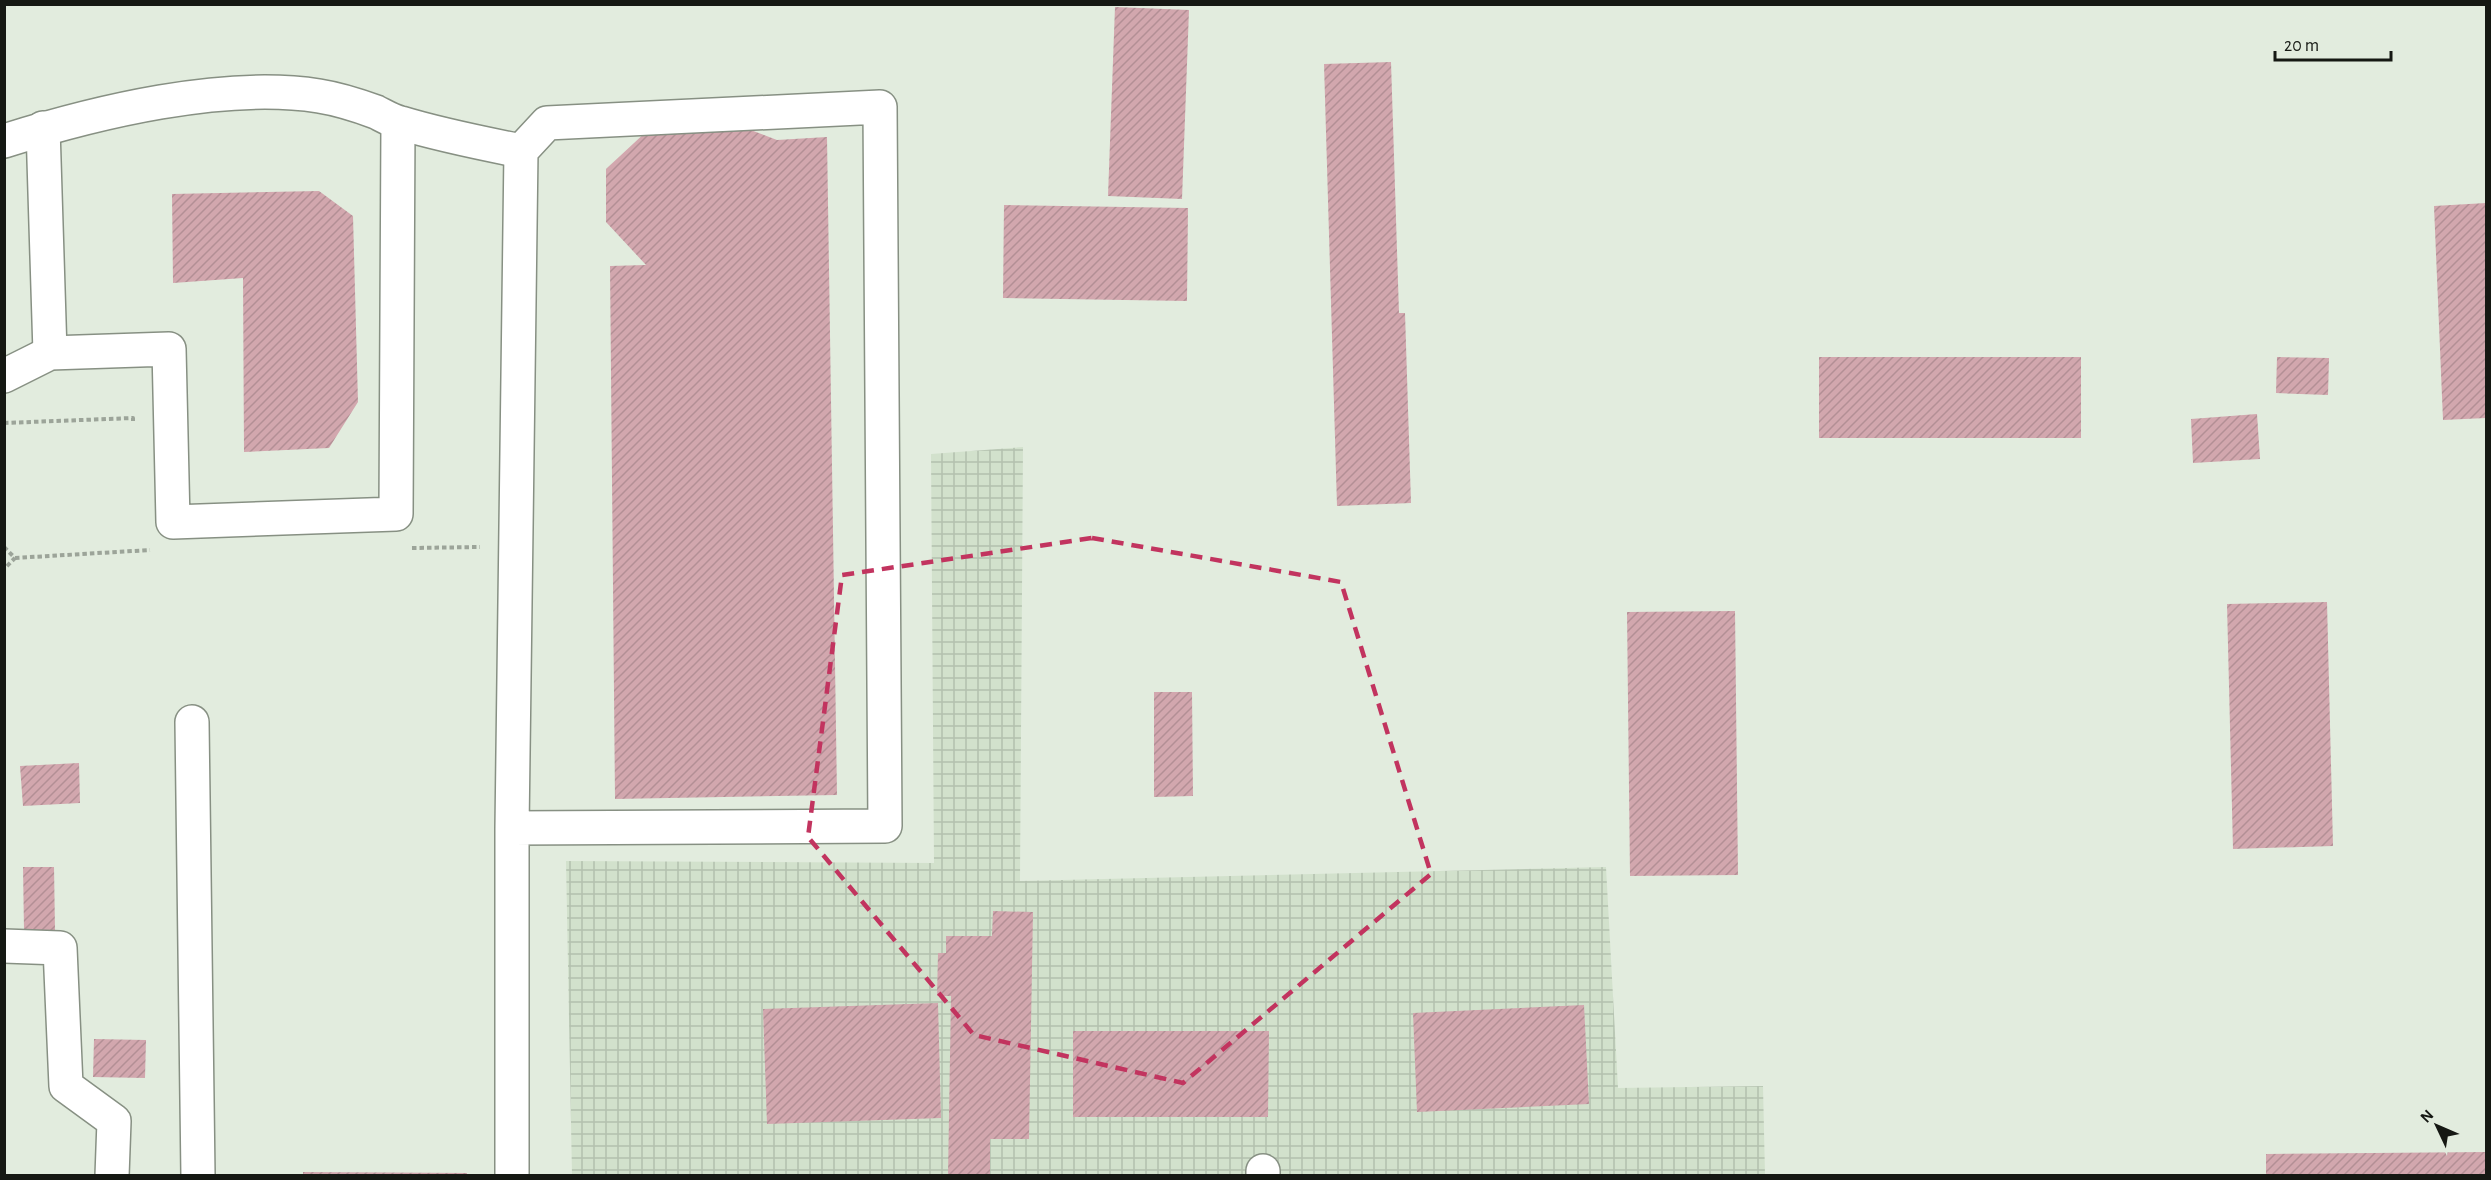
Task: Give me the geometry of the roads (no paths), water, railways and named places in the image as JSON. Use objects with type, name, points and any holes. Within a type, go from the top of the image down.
[{"type":"lane","points":[[4,141],[126,109],[249,92],[283,91],[322,96],[357,105],[398,123],[521,152]]},
{"type":"lane","points":[[512,828],[885,826],[880,107],[547,123],[521,152],[512,828],[512,1176]]},
{"type":"lane","points":[[4,376],[50,353],[169,349],[173,522],[396,514],[398,123]]},
{"type":"lane","points":[[43,129],[50,353]]},
{"type":"lane","points":[[192,722],[198,1176]]},
{"type":"lane","points":[[4,946],[60,948],[66,1086],[114,1121],[112,1176]]}]
